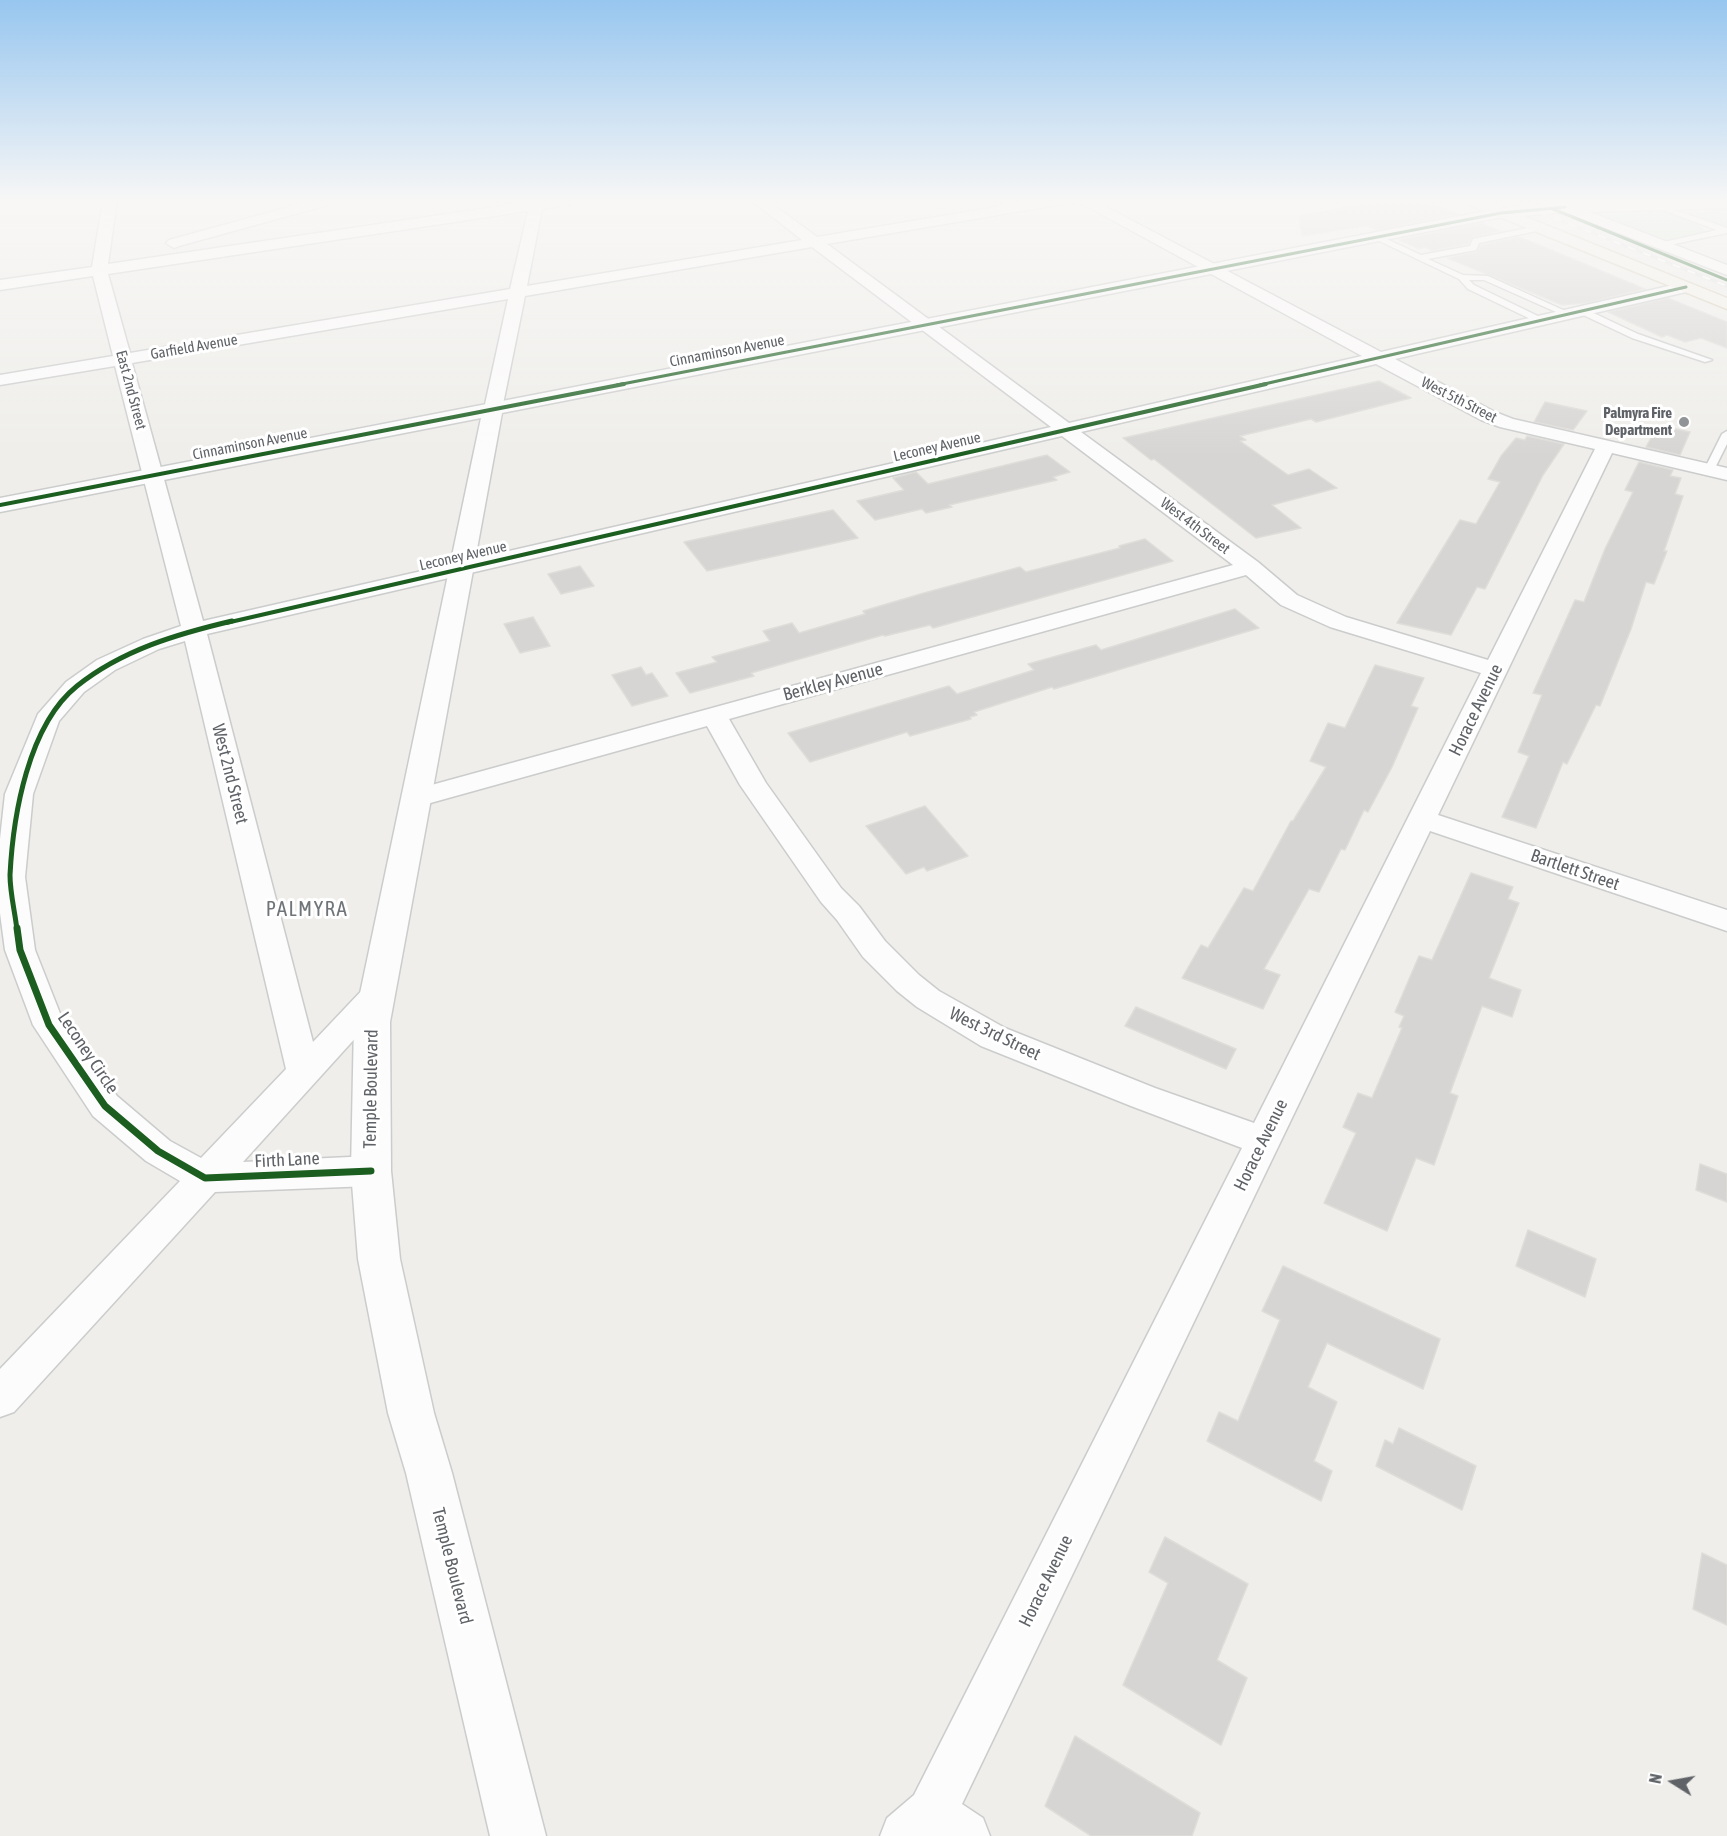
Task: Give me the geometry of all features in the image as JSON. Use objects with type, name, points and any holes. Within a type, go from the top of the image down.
[{"type":"main road","points":[[1683,286],[1727,304]]},
{"type":"street","name":"East 2nd Street","points":[[105,286],[154,475]]},
{"type":"street","points":[[493,409],[518,286]]},
{"type":"street","name":"Garfield Avenue","points":[[0,380],[560,286]]},
{"type":"street","name":"West 4th Street","points":[[872,286],[1250,567],[1289,600],[1338,622],[1391,640],[1496,670]]},
{"type":"street","name":"Cinnaminson Avenue","points":[[0,505],[1126,286]]},
{"type":"street","name":"West 5th Street","points":[[1243,286],[1488,416],[1718,472]]},
{"type":"street","name":"Leconey Avenue","points":[[194,630],[1686,287]]},
{"type":"street","name":"Temple Boulevard","points":[[493,409],[372,1022],[371,1171],[380,1259],[411,1413],[429,1473],[518,1836]]},
{"type":"street","name":"Horace Avenue","points":[[934,1828],[1263,1141],[1606,446]]},
{"type":"street","name":"West 2nd Street","points":[[154,475],[304,1073]]},
{"type":"street","name":"Berkley Avenue","points":[[416,798],[1250,567]]},
{"type":"street","name":"Leconey Circle","points":[[194,630],[151,644],[106,665],[75,687],[47,719],[19,794],[10,877],[20,950],[49,1025],[105,1106],[158,1151],[205,1178]]},
{"type":"street","name":"West 3rd Street","points":[[714,715],[754,785],[831,895],[848,913],[874,949],[908,983],[928,999],[970,1026],[1011,1044],[1143,1097],[1263,1141]]},
{"type":"street","name":"Bartlett Street","points":[[1422,819],[1727,921]]},
{"type":"street","name":"Firth Lane","points":[[0,1398],[377,994]]},
{"type":"street","name":"Firth Lane","points":[[205,1178],[371,1171]]},
{"type":"lane","points":[[1470,286],[1541,321]]},
{"type":"lane","points":[[1505,286],[1635,336],[1707,360]]},
{"type":"lane","points":[[1718,472],[1727,434]]},
{"type":"building","points":[[1515,286],[1637,286],[1645,289],[1586,303],[1562,305]]},
{"type":"building","points":[[1668,298],[1727,322],[1727,348],[1701,338],[1685,342],[1667,335],[1662,337],[1608,312]]},
{"type":"building","points":[[1379,381],[1411,398],[1316,422],[1311,419],[1240,436],[1246,440],[1240,441],[1288,475],[1309,469],[1337,488],[1272,505],[1301,528],[1256,538],[1154,459],[1151,460],[1123,438]]},
{"type":"building","points":[[1545,402],[1587,411],[1573,430],[1534,422]]},
{"type":"building","points":[[1658,425],[1690,432],[1680,455],[1646,447]]},
{"type":"building","points":[[1527,436],[1564,444],[1543,475],[1485,589],[1477,587],[1451,635],[1397,623],[1460,520],[1476,524],[1500,482],[1488,479],[1501,456],[1516,438],[1525,440]]},
{"type":"building","points":[[1047,455],[1070,472],[1053,477],[1057,480],[949,505],[952,507],[926,513],[922,509],[875,520],[857,501],[904,490],[893,478],[916,472],[928,484]]},
{"type":"building","points":[[1639,462],[1673,470],[1670,476],[1681,478],[1675,494],[1683,496],[1664,551],[1667,551],[1654,584],[1646,582],[1631,629],[1600,706],[1596,705],[1567,764],[1563,762],[1536,828],[1502,817],[1529,756],[1518,752],[1542,695],[1533,693],[1575,600],[1584,602],[1605,549],[1633,492],[1625,490]]},
{"type":"building","points":[[833,510],[858,538],[707,571],[684,542]]},
{"type":"building","points":[[1145,539],[1173,561],[933,628],[930,625],[883,635],[751,673],[754,676],[690,693],[676,673],[717,662],[712,657],[770,641],[763,631],[792,623],[799,633],[865,614],[863,611],[924,593],[1020,567],[1026,572],[1120,548],[1119,546]]},
{"type":"building","points":[[580,566],[594,586],[561,594],[548,574]]},
{"type":"building","points":[[1235,609],[1259,628],[1054,689],[1052,687],[974,712],[977,715],[970,717],[971,719],[910,736],[907,732],[810,762],[788,733],[949,686],[957,694],[1034,670],[1028,664],[1096,645],[1101,650]]},
{"type":"building","points":[[533,617],[550,646],[520,653],[504,624]]},
{"type":"building","points":[[1375,665],[1424,678],[1411,706],[1418,708],[1392,767],[1368,812],[1364,810],[1345,850],[1341,849],[1319,892],[1309,889],[1264,969],[1280,975],[1263,1009],[1182,978],[1201,945],[1208,948],[1244,888],[1253,891],[1291,821],[1326,767],[1310,761],[1328,723],[1345,728]]},
{"type":"building","points":[[641,667],[646,675],[652,673],[668,696],[632,706],[612,675]]},
{"type":"building","points":[[925,806],[968,856],[927,871],[924,867],[906,874],[866,826]]},
{"type":"building","points":[[1471,873],[1513,887],[1508,899],[1519,903],[1489,978],[1521,990],[1512,1017],[1482,1006],[1450,1093],[1458,1096],[1434,1165],[1416,1158],[1387,1231],[1324,1203],[1356,1133],[1343,1127],[1358,1093],[1372,1098],[1402,1028],[1399,1027],[1404,1016],[1395,1012],[1419,956],[1432,960]]},
{"type":"building","points":[[1136,1007],[1236,1049],[1226,1069],[1125,1026]]},
{"type":"building","points":[[1700,1164],[1727,1174],[1727,1202],[1696,1190]]},
{"type":"building","points":[[1528,1230],[1596,1259],[1585,1297],[1516,1266]]},
{"type":"building","points":[[1283,1266],[1440,1339],[1423,1389],[1327,1343],[1308,1387],[1337,1402],[1314,1461],[1332,1471],[1321,1501],[1207,1441],[1219,1412],[1238,1421],[1280,1320],[1262,1311]]},
{"type":"building","points":[[1399,1428],[1476,1466],[1462,1510],[1376,1466],[1385,1440],[1393,1444]]},
{"type":"building","points":[[1165,1537],[1248,1584],[1217,1660],[1247,1678],[1221,1745],[1123,1685],[1168,1583],[1149,1572]]},
{"type":"building","points":[[1702,1553],[1727,1565],[1727,1625],[1693,1609]]},
{"type":"building","points":[[1075,1736],[1200,1813],[1192,1836],[1091,1836],[1045,1806]]},
{"type":"cycle path","points":[[0,505],[1127,286]]},
{"type":"cycle path","points":[[371,1171],[205,1178],[158,1151],[105,1106],[49,1025],[20,950],[10,877],[19,794],[47,719],[75,687],[106,665],[151,644],[194,630],[1686,287]]},
{"type":"place","name":"Palmyra Fire Department","points":[[1684,422]]},
{"type":"district","name":"PALMYRA","points":[[307,909]]}]
